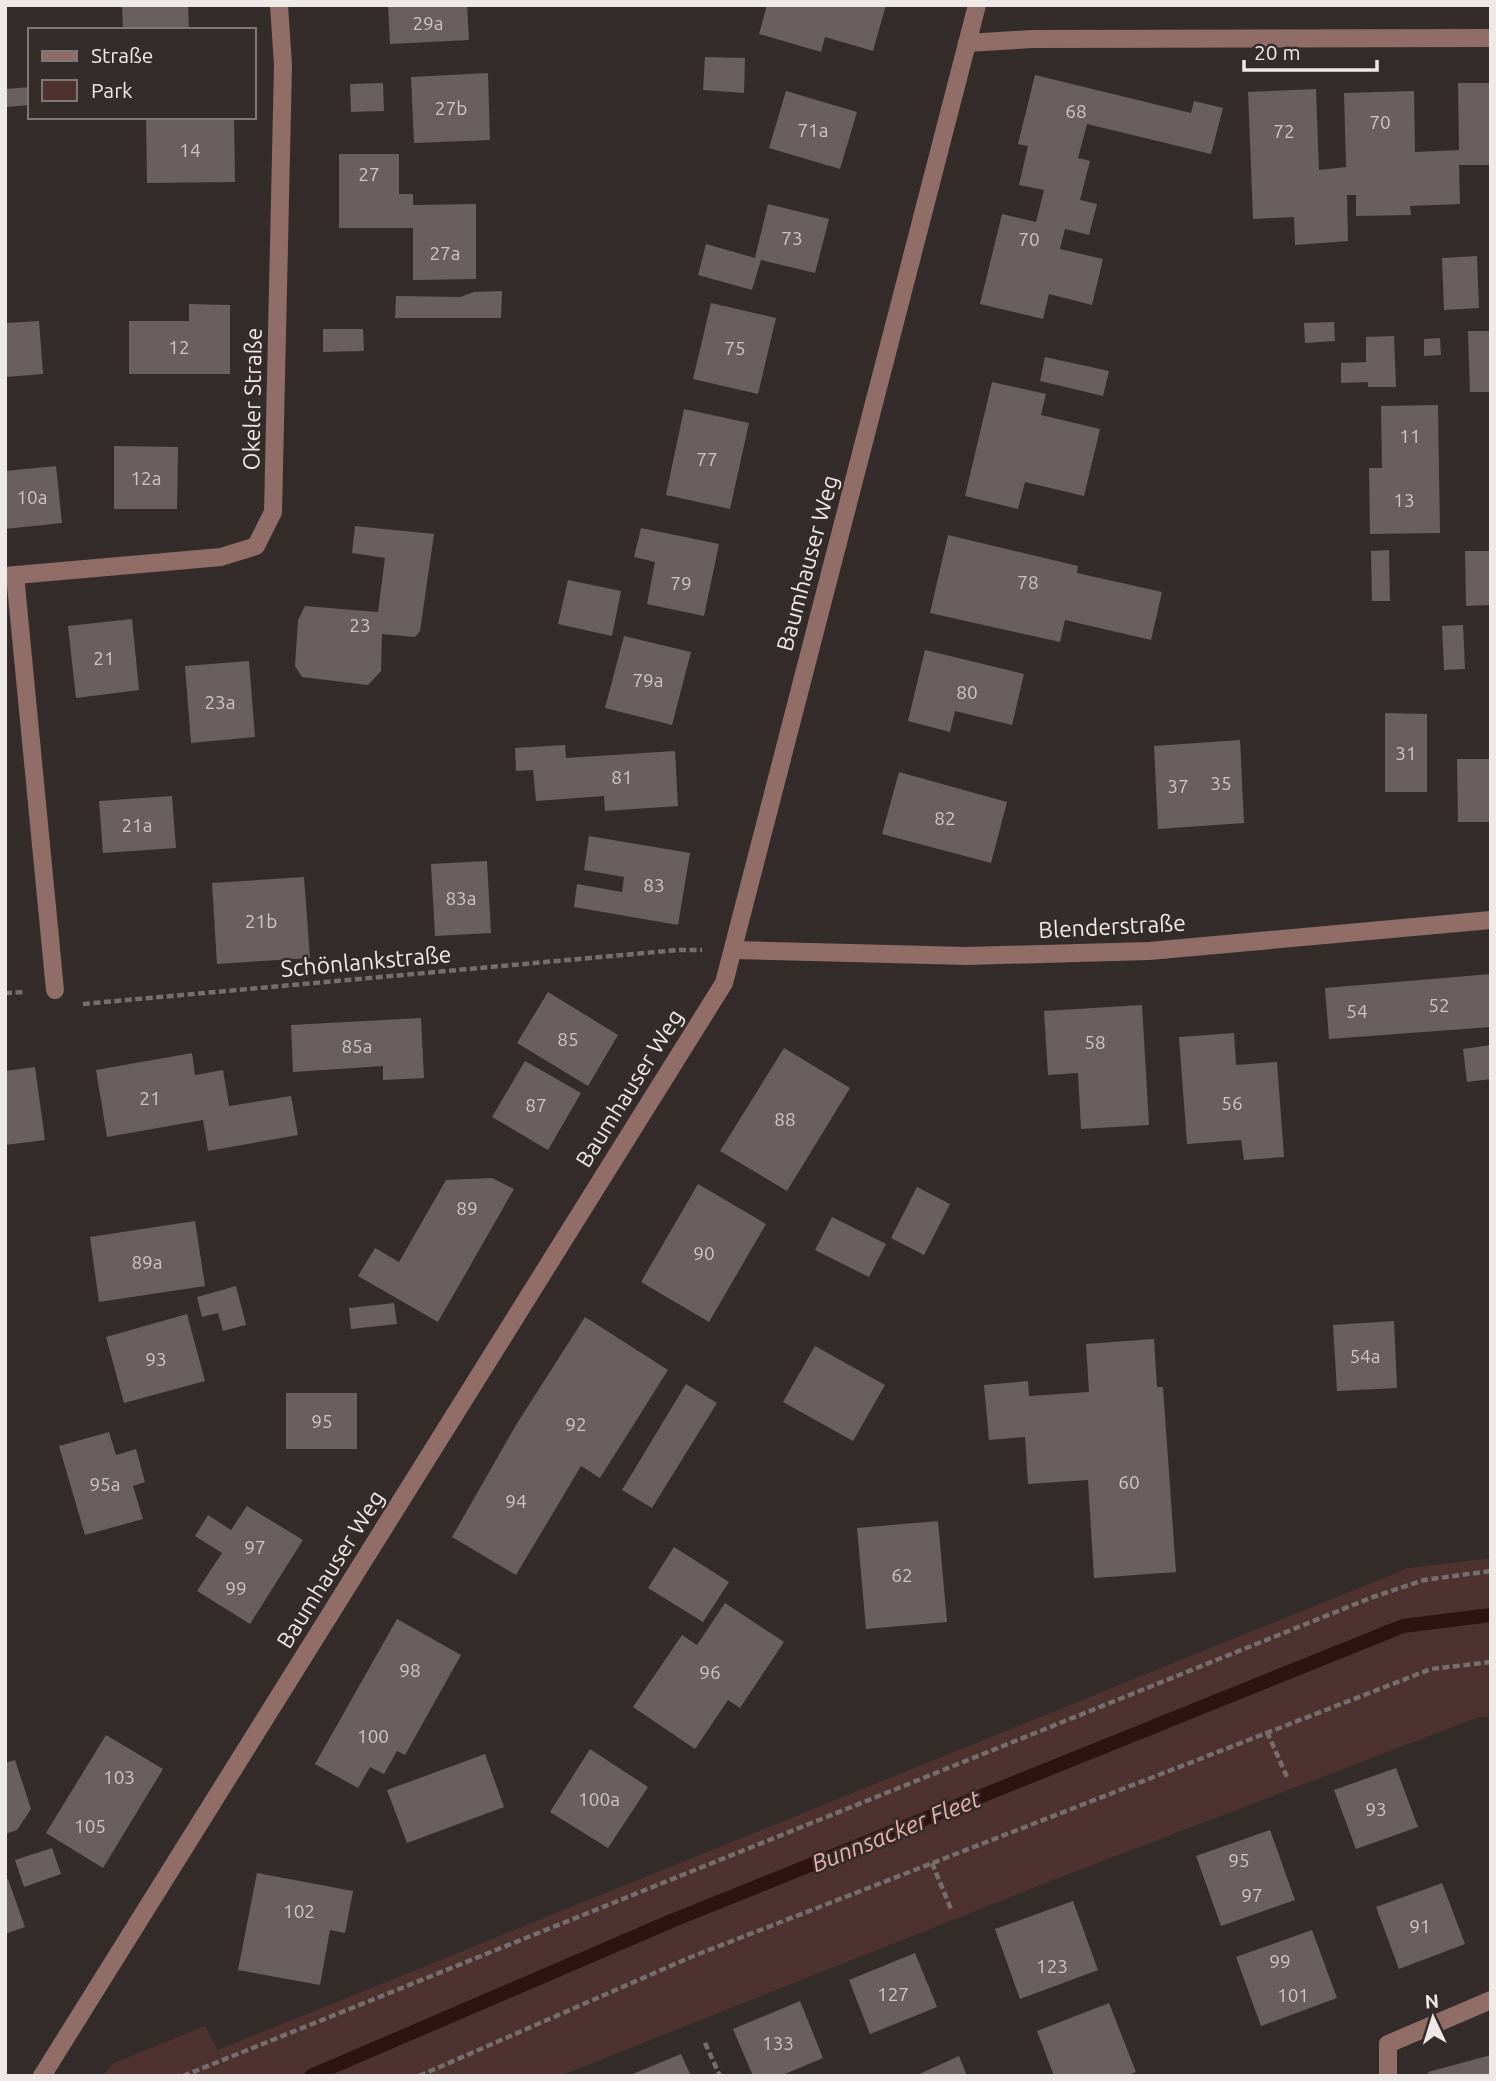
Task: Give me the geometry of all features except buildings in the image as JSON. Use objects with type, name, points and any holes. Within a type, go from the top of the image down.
[{"type":"street","name":"Okeler Straße","points":[[55,990],[10,576],[221,557],[256,546],[273,512],[283,65],[279,5]]},
{"type":"street","name":"Baumhauser Weg","points":[[42,2076],[724,983],[977,5]]},
{"type":"street","points":[[967,43],[1032,39],[1491,38]]},
{"type":"street","name":"Blenderstraße","points":[[734,950],[967,956],[1149,951],[1491,920]]},
{"type":"street","points":[[1388,2076],[1388,2044],[1491,2000]]},
{"type":"path","name":"Schönlankstraße","points":[[5,993],[55,990],[83,1004],[678,950],[734,950]]},
{"type":"path","points":[[183,2076],[1373,1597],[1424,1580],[1491,1571]]},
{"type":"path","points":[[419,2076],[691,1957],[1267,1732],[1431,1669],[1491,1662]]},
{"type":"path","points":[[1267,1732],[1287,1777]]},
{"type":"path","points":[[932,1863],[950,1909]]},
{"type":"path","points":[[705,2043],[720,2076]]},
{"type":"green space","points":[[1491,1558],[1491,1716],[1476,1718],[1043,1884],[560,2076],[103,2076],[112,2064],[205,2026],[218,2050],[1408,1568]]},
{"type":"waterway","name":"Bunnsacker Fleet","points":[[311,2076],[669,1922],[1403,1626],[1491,1615]]}]
